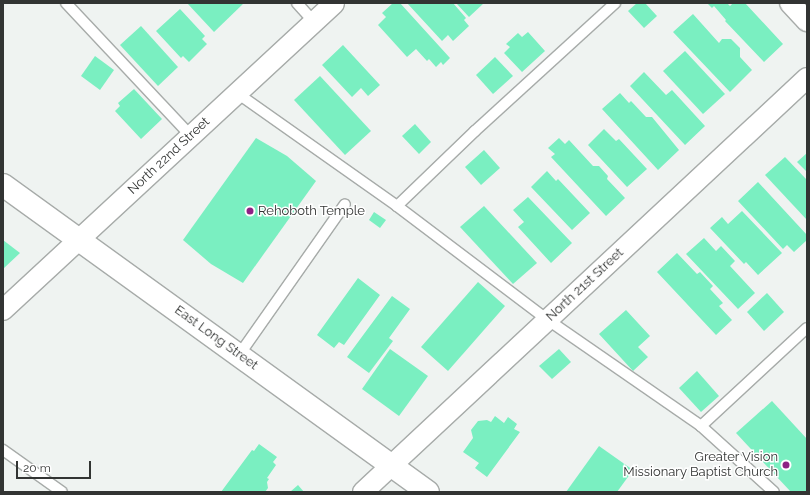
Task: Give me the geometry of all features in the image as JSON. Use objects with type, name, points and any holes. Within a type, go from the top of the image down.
[{"type":"street","name":"North 22nd Street","points":[[3,310],[334,3]]},
{"type":"street","points":[[790,3],[807,21]]},
{"type":"street","name":"North 21st Street","points":[[363,492],[807,78]]},
{"type":"street","name":"East Long Street","points":[[3,185],[80,239],[428,492]]},
{"type":"lane","points":[[66,3],[190,136]]},
{"type":"lane","points":[[297,3],[314,22]]},
{"type":"lane","points":[[397,206],[475,131],[615,3]]},
{"type":"lane","points":[[237,93],[397,206],[548,320],[701,426],[774,492]]},
{"type":"lane","points":[[239,355],[345,204]]},
{"type":"lane","points":[[701,426],[807,328]]},
{"type":"lane","points":[[3,450],[62,492]]},
{"type":"building","points":[[187,3],[244,3],[214,32]]},
{"type":"building","points":[[393,3],[400,3],[450,58],[443,65],[441,62],[436,67],[429,59],[427,61],[416,49],[407,57],[378,25],[386,17],[382,13]]},
{"type":"building","points":[[407,3],[453,3],[466,18],[464,20],[469,26],[453,41],[448,35],[442,41]]},
{"type":"building","points":[[456,3],[484,3],[469,17]]},
{"type":"building","points":[[637,3],[645,3],[657,16],[644,28],[628,11]]},
{"type":"building","points":[[707,3],[727,3],[730,6],[733,3],[745,3],[783,44],[764,62],[725,21],[726,20],[714,6],[712,8]]},
{"type":"building","points":[[180,9],[205,36],[202,39],[207,44],[189,62],[183,56],[181,58],[156,31]]},
{"type":"building","points":[[693,14],[719,43],[722,39],[731,39],[740,48],[740,57],[752,70],[730,92],[673,32]]},
{"type":"building","points":[[141,26],[178,67],[158,86],[120,45]]},
{"type":"building","points":[[528,32],[545,51],[522,72],[504,53],[510,47],[506,44],[518,33],[522,37]]},
{"type":"building","points":[[343,45],[380,85],[368,96],[361,88],[352,97],[322,65]]},
{"type":"building","points":[[685,51],[725,94],[703,114],[663,71]]},
{"type":"building","points":[[95,56],[114,70],[100,90],[81,76]]},
{"type":"building","points":[[495,57],[513,76],[493,94],[476,75]]},
{"type":"building","points":[[644,72],[666,95],[672,90],[705,126],[685,145],[630,86]]},
{"type":"building","points":[[320,76],[371,131],[345,155],[294,100]]},
{"type":"building","points":[[134,89],[162,119],[141,139],[115,111],[120,106],[118,103]]},
{"type":"building","points":[[620,93],[629,103],[631,101],[646,117],[652,117],[679,150],[658,170],[602,109]]},
{"type":"building","points":[[415,124],[431,142],[419,154],[402,136]]},
{"type":"building","points":[[604,129],[616,141],[619,139],[647,169],[627,187],[588,145]]},
{"type":"building","name":"Rehoboth Temple","points":[[256,138],[287,156],[316,181],[243,283],[211,264],[183,240]]},
{"type":"building","points":[[559,138],[565,144],[569,140],[593,166],[599,166],[608,176],[607,179],[625,198],[606,216],[551,157],[555,154],[548,148]]},
{"type":"building","points":[[484,150],[500,168],[481,185],[465,167]]},
{"type":"building","points":[[807,153],[807,172],[797,162]]},
{"type":"building","points":[[785,157],[807,180],[807,220],[765,175]]},
{"type":"building","points":[[547,171],[556,181],[558,179],[590,213],[572,230],[531,187]]},
{"type":"building","points":[[758,182],[807,235],[807,240],[794,252],[787,245],[783,249],[738,201]]},
{"type":"building","points":[[528,197],[572,243],[551,263],[518,227],[524,222],[513,210]]},
{"type":"building","points":[[484,206],[537,263],[513,284],[460,227]]},
{"type":"building","points":[[742,211],[782,253],[758,275],[746,262],[744,264],[710,228],[722,217],[728,224]]},
{"type":"building","points":[[374,212],[386,220],[380,228],[369,220]]},
{"type":"building","points":[[704,238],[716,251],[721,246],[735,261],[730,266],[755,293],[738,309],[686,254]]},
{"type":"building","points":[[3,240],[20,253],[3,269]]},
{"type":"building","points":[[677,253],[697,274],[700,272],[713,286],[710,289],[723,303],[719,306],[732,320],[716,335],[657,272]]},
{"type":"building","points":[[358,278],[380,295],[344,345],[339,342],[334,348],[317,335]]},
{"type":"building","points":[[478,282],[505,306],[448,371],[421,347]]},
{"type":"building","points":[[767,293],[784,312],[764,331],[747,312]]},
{"type":"building","points":[[392,296],[410,309],[389,338],[393,341],[369,373],[347,357]]},
{"type":"building","points":[[626,310],[650,336],[638,347],[648,357],[633,371],[599,334]]},
{"type":"building","points":[[390,349],[428,376],[399,416],[362,389]]},
{"type":"building","points":[[559,349],[571,362],[552,379],[539,366]]},
{"type":"building","points":[[697,371],[719,396],[701,412],[679,388]]},
{"type":"building","name":"Greater Vision Missionary Baptist Church","points":[[772,401],[807,439],[807,492],[791,492],[736,433]]},
{"type":"building","points":[[495,416],[504,423],[508,417],[517,424],[514,429],[520,432],[487,477],[475,468],[479,463],[463,452],[473,438],[471,430],[478,421],[487,420],[491,422]]},
{"type":"building","points":[[259,444],[277,457],[273,462],[276,465],[267,478],[269,479],[267,482],[268,488],[265,492],[221,492],[252,450],[254,451]]},
{"type":"building","points":[[599,446],[633,470],[617,492],[566,492]]},
{"type":"building","points":[[298,485],[304,492],[290,492]]},
{"type":"place","name":"Rehoboth Temple","points":[[250,211]]},
{"type":"place","name":"Greater Vision Missionary Baptist Church","points":[[786,465]]}]
